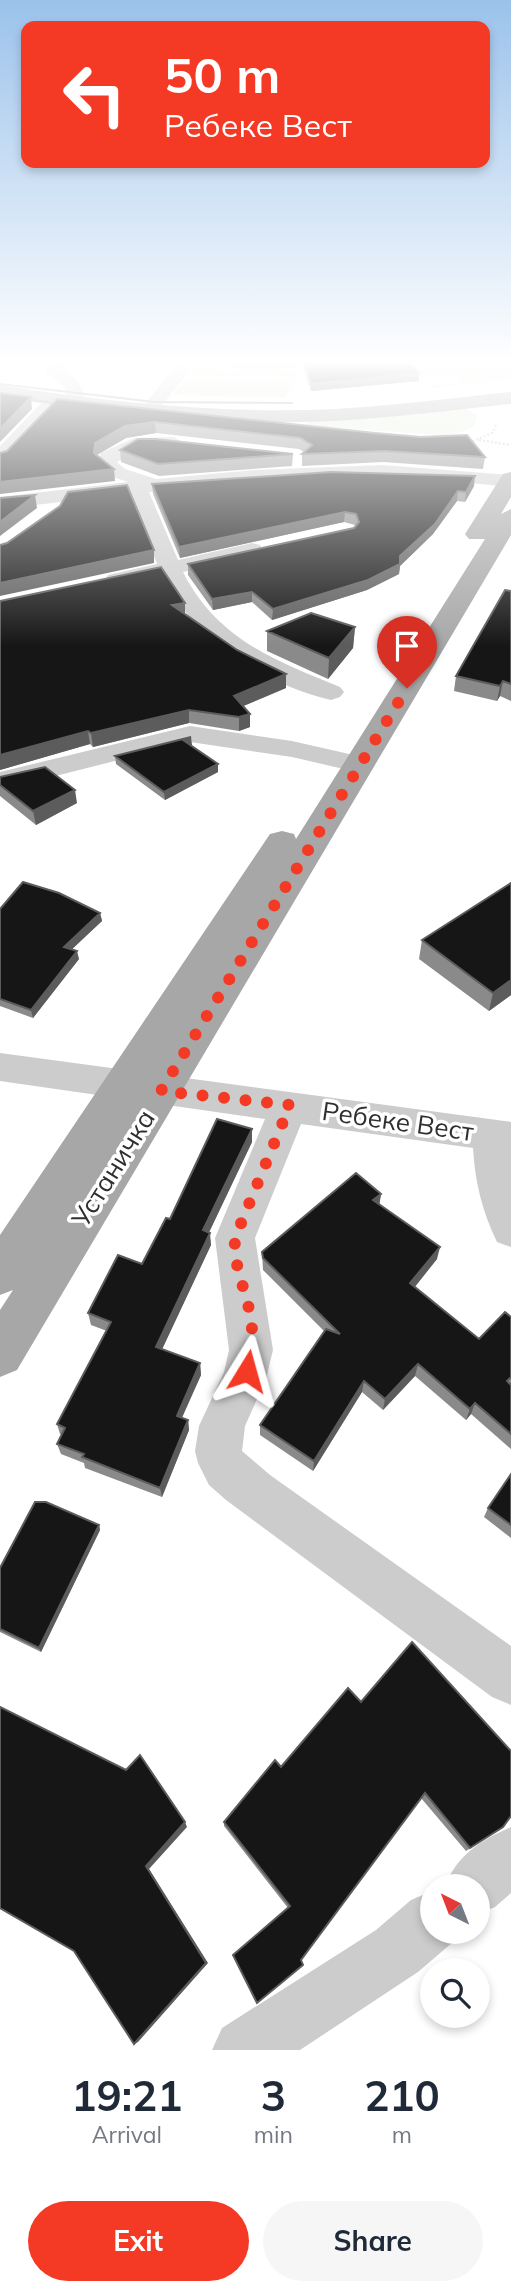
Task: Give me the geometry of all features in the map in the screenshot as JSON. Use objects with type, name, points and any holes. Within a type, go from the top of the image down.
[{"type":"main road","name":"Устаничка","points":[[348,762],[511,481]]},
{"type":"main road","name":"Устаничка","points":[[0,1354],[142,1088],[348,762],[507,529]]},
{"type":"main road","name":"Устаничка","points":[[0,1275],[142,1088]]},
{"type":"street","points":[[112,455],[107,463],[113,471],[159,485]]},
{"type":"street","points":[[275,455],[382,470],[452,473],[511,481]]},
{"type":"street","points":[[0,503],[159,485],[382,470]]},
{"type":"street","points":[[137,488],[189,603],[208,625],[268,665],[331,692]]},
{"type":"street","points":[[43,519],[57,508],[60,497]]},
{"type":"street","points":[[93,585],[278,545]]},
{"type":"street","points":[[0,781],[190,734],[292,749],[348,762]]},
{"type":"street","name":"Ребеке Вест","points":[[0,1067],[142,1088],[290,1105],[502,1137]]},
{"type":"street","points":[[290,1105],[235,1238],[234,1259],[251,1318],[253,1342],[247,1371],[222,1427],[218,1450],[223,1466],[270,1504],[511,1678]]},
{"type":"street","points":[[502,1137],[493,1173],[500,1207],[511,1229]]},
{"type":"street","points":[[489,1874],[511,1856]]},
{"type":"street","points":[[244,2050],[397,1951],[420,1931]]},
{"type":"building","points":[[0,455],[96,455],[114,469],[0,482]]},
{"type":"building","points":[[133,455],[284,455],[158,464]]},
{"type":"building","points":[[446,455],[483,455],[485,457]]},
{"type":"building","points":[[331,472],[475,476],[466,492],[458,491],[435,524],[400,556],[400,564],[368,580],[273,609],[252,592],[212,599],[188,564],[354,528],[359,522],[356,514],[345,512],[179,547],[152,484]]},
{"type":"building","points":[[127,485],[154,550],[0,583],[0,545],[7,543],[60,506],[68,492]]},
{"type":"building","points":[[35,495],[0,522],[0,498]]},
{"type":"building","points":[[161,567],[185,603],[172,605],[237,650],[286,674],[234,696],[250,714],[239,717],[189,710],[91,733],[88,731],[0,755],[0,601]]},
{"type":"building","points":[[505,590],[511,591],[511,684],[503,681],[500,686],[456,676]]},
{"type":"building","points":[[311,613],[355,627],[329,658],[267,631]]},
{"type":"building","points":[[191,737],[183,740],[218,764],[164,792],[115,756]]},
{"type":"building","points":[[45,767],[75,790],[33,811],[0,785],[0,777]]},
{"type":"building","points":[[23,882],[59,893],[100,913],[64,947],[77,951],[31,1010],[0,999],[0,909]]},
{"type":"building","points":[[511,883],[511,980],[493,993],[422,940]]},
{"type":"building","points":[[217,1119],[252,1129],[203,1230],[210,1233],[156,1347],[200,1363],[177,1416],[188,1420],[160,1488],[82,1457],[84,1454],[57,1444],[65,1428],[57,1424],[111,1322],[88,1313],[118,1255],[142,1264],[166,1218],[170,1219]]},
{"type":"building","points":[[356,1173],[381,1194],[373,1200],[440,1247],[410,1283],[479,1339],[505,1312],[511,1317],[511,1377],[507,1381],[511,1385],[511,1434],[475,1403],[470,1409],[418,1364],[385,1399],[364,1381],[314,1461],[260,1425],[326,1329],[340,1334],[263,1258],[262,1252]]},
{"type":"building","points":[[511,1474],[511,1525],[488,1508]]},
{"type":"building","points":[[35,1502],[46,1502],[99,1525],[39,1648],[0,1629],[0,1568]]},
{"type":"building","points":[[412,1642],[511,1751],[511,1816],[503,1827],[470,1848],[425,1793],[301,1960],[303,1965],[257,2003],[233,1955],[290,1906],[224,1822],[275,1760],[281,1767],[348,1688],[361,1702]]},
{"type":"building","points":[[0,1707],[126,1770],[140,1755],[185,1822],[146,1866],[206,1963],[134,2044],[74,1951],[0,1908]]},
{"type":"route","points":[[247,1371],[253,1342],[251,1318],[234,1259],[235,1238],[290,1105],[161,1091],[407,688]]}]
